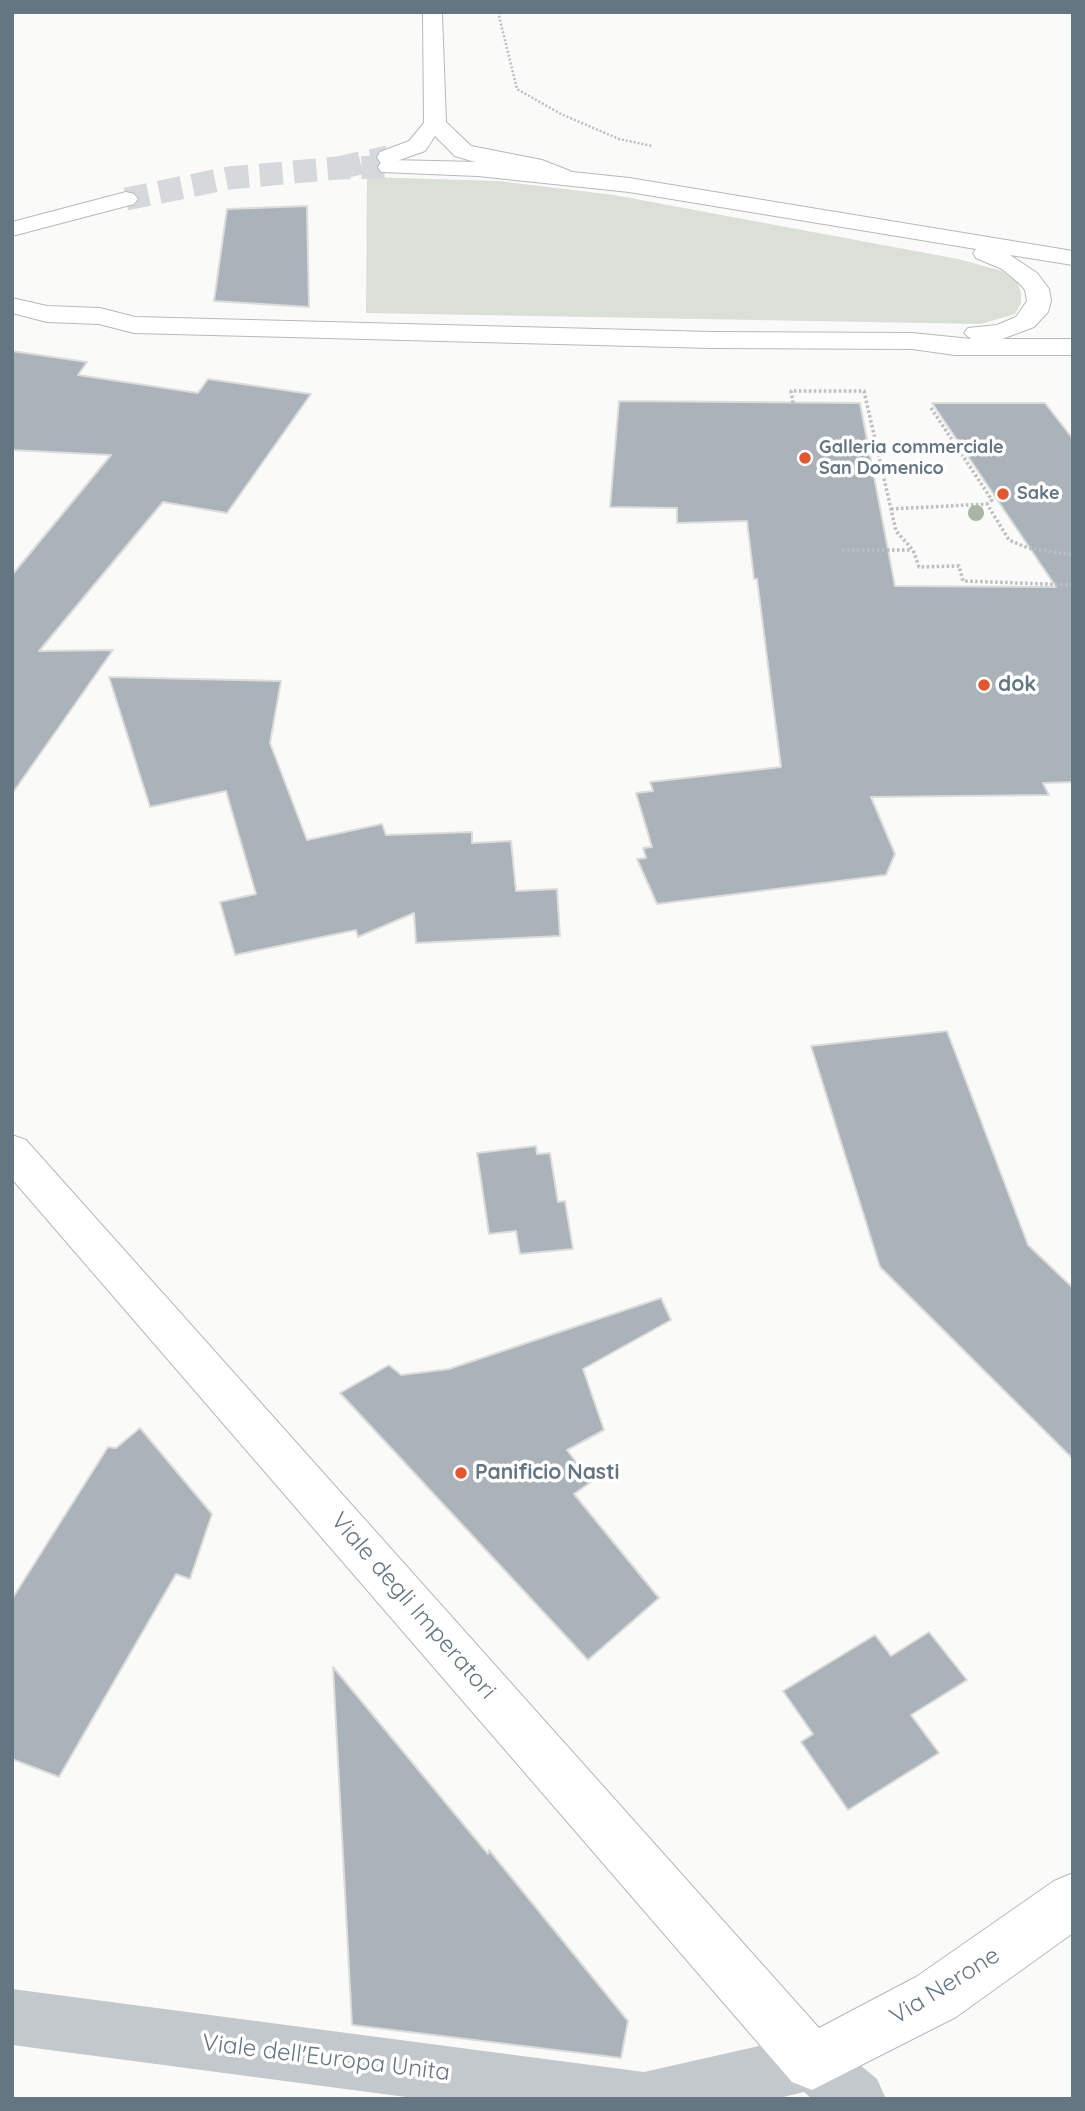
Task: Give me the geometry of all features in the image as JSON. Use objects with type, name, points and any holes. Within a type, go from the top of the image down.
[{"type":"main road","points":[[432,14],[435,124],[463,151],[485,158],[534,165],[562,176]]},
{"type":"main road","points":[[435,124],[417,146],[389,162],[562,176],[1073,258]]},
{"type":"main road","points":[[12,229],[126,199]]},
{"type":"main road","points":[[12,241],[75,214]]},
{"type":"main road","points":[[912,341],[956,334],[1001,332],[1025,322],[1035,312],[1039,301],[1037,289],[1028,278],[1012,264],[959,240]]},
{"type":"main road","points":[[12,305],[47,314],[100,316],[134,325]]},
{"type":"main road","points":[[12,331],[96,330],[134,325],[712,340],[912,341],[955,347],[1073,347]]},
{"type":"main road","name":"Viale degli Imperatori","points":[[12,1151],[812,2062]]},
{"type":"main road","name":"Via Nerone","points":[[812,2062],[936,1997],[1073,1900]]},
{"type":"street","name":"Viale dell'Europa Unita","points":[[12,2017],[640,2099]]},
{"type":"street","points":[[647,2099],[812,2062],[857,2099]]},
{"type":"path","points":[[498,12],[517,89],[561,114],[620,139],[656,147]]},
{"type":"path","points":[[793,403],[791,391],[864,391],[896,531],[913,550],[919,567],[959,566],[963,581],[1073,585]]},
{"type":"path","points":[[891,509],[987,504],[992,500],[931,408]]},
{"type":"path","points":[[987,504],[1009,540],[1028,548],[1073,555]]},
{"type":"path","points":[[842,550],[913,550]]},
{"type":"path","points":[[995,582],[998,587]]},
{"type":"shaded area","points":[[367,177],[498,181],[614,195],[958,259],[1002,271],[1017,282],[1021,303],[1015,314],[981,324],[366,313]]},
{"type":"building","points":[[307,206],[309,307],[214,301],[227,209]]},
{"type":"building","points":[[12,351],[87,362],[78,375],[198,393],[208,379],[311,394],[227,513],[163,502],[39,651],[113,650],[12,794],[12,575],[111,455],[12,450]]},
{"type":"building","points":[[619,401],[860,403],[895,586],[1056,587],[932,403],[1045,403],[1073,439],[1073,782],[1043,783],[1049,795],[871,797],[895,854],[886,875],[657,904],[637,859],[646,858],[643,848],[652,847],[636,793],[653,791],[650,782],[781,767],[747,521],[677,523],[677,508],[610,507]]},
{"type":"building","points":[[109,677],[281,681],[270,743],[307,840],[382,824],[386,835],[472,832],[472,843],[511,841],[516,891],[557,889],[560,936],[416,943],[414,913],[358,937],[356,930],[235,955],[220,902],[256,894],[226,791],[150,807]]},
{"type":"building","points":[[947,1031],[1028,1245],[1073,1288],[1073,1459],[880,1267],[811,1046]]},
{"type":"building","points":[[536,1146],[537,1154],[550,1153],[558,1202],[565,1201],[573,1249],[520,1254],[516,1231],[489,1234],[477,1153]]},
{"type":"building","points":[[661,1298],[671,1320],[583,1369],[604,1430],[567,1450],[591,1482],[574,1494],[659,1598],[588,1660],[340,1393],[389,1365],[401,1375],[449,1369]]},
{"type":"building","points":[[140,1428],[212,1514],[190,1579],[176,1574],[59,1777],[12,1759],[12,1599],[108,1447],[116,1448]]},
{"type":"building","points":[[929,1632],[967,1680],[911,1715],[939,1753],[848,1810],[801,1742],[813,1734],[783,1691],[875,1635],[891,1656]]},
{"type":"building","points":[[333,1667],[488,1854],[489,1850],[628,2021],[621,2058],[352,2025]]},
{"type":"tunnel","points":[[338,168],[388,157]]},
{"type":"tunnel","points":[[126,199],[229,178],[338,168],[389,167]]},
{"type":"place","name":"Galleria commerciale San Domenico","points":[[805,458]]},
{"type":"place","name":"Sake","points":[[1003,494]]},
{"type":"place","name":"dok","points":[[984,685]]},
{"type":"place","name":"Panificio Nasti","points":[[461,1473]]}]
